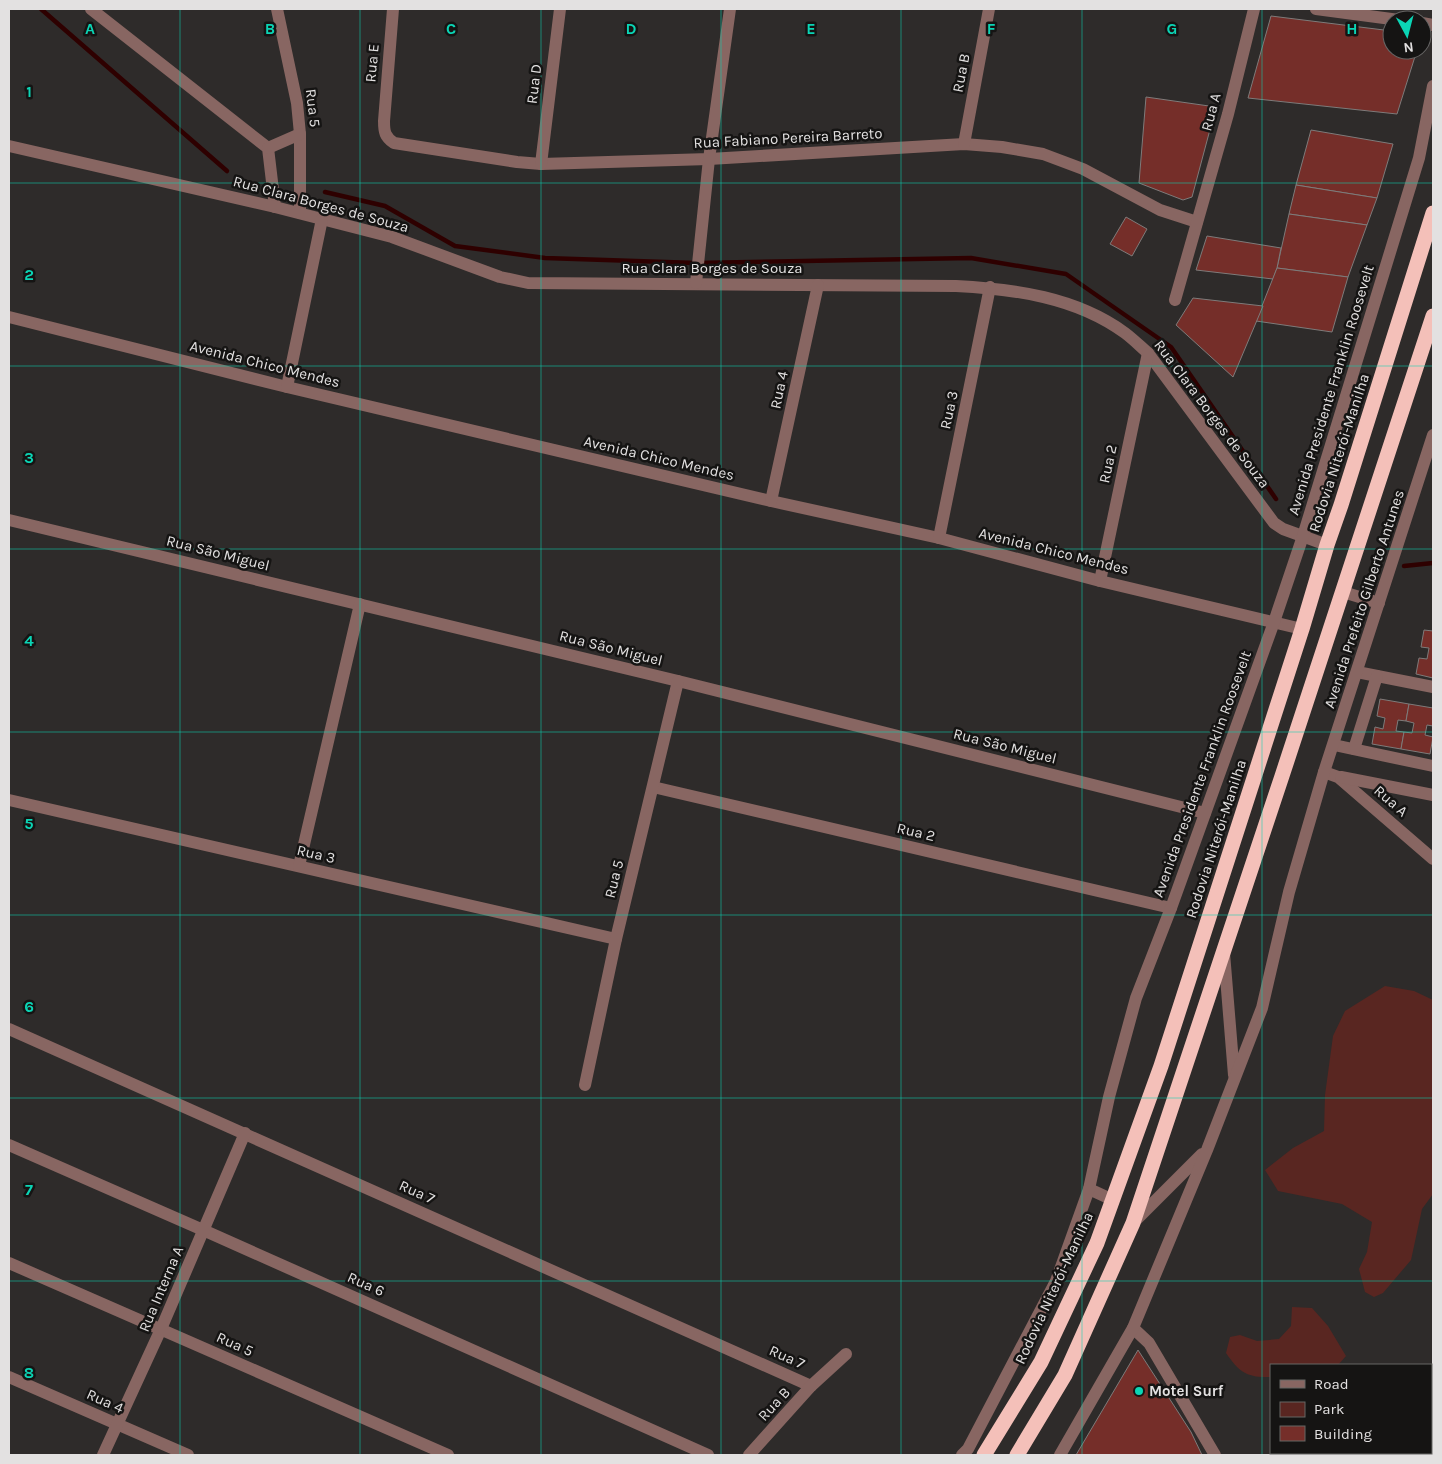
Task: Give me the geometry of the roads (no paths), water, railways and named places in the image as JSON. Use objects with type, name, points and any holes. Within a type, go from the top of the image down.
[{"type":"highway","name":"Rodovia Niterói-Manilha","points":[[984,1455],[1041,1362],[1098,1243],[1161,1066],[1302,629],[1327,545],[1342,506],[1433,214]]},
{"type":"highway","points":[[1017,1455],[1065,1375],[1133,1223],[1433,316]]},
{"type":"street","points":[[91,9],[268,148],[275,207]]},
{"type":"street","name":"Rua 5","points":[[277,9],[297,102],[300,134],[300,213]]},
{"type":"street","name":"Rua E","points":[[384,121],[393,9]]},
{"type":"street","name":"Rua D","points":[[541,164],[560,9]]},
{"type":"street","points":[[696,277],[709,159],[730,9]]},
{"type":"street","name":"Rua B","points":[[964,144],[990,9]]},
{"type":"street","name":"Rua A","points":[[1175,300],[1228,114],[1254,9]]},
{"type":"street","points":[[1316,9],[1382,18]]},
{"type":"street","name":"Avenida Presidente Franklin Roosevelt","points":[[962,1455],[968,1449],[1056,1281],[1089,1189],[1109,1097],[1136,998],[1171,908],[1303,536],[1416,167],[1430,127],[1433,86]]},
{"type":"street","name":"Rua Fabiano Pereira Barreto","points":[[384,121],[384,133],[394,143],[541,164],[709,159],[964,144],[1002,147],[1043,154],[1082,169],[1160,210],[1197,222]]},
{"type":"street","points":[[268,148],[300,134]]},
{"type":"street","name":"Rua Clara Borges de Souza","points":[[9,146],[275,207],[392,237],[500,277],[528,283],[696,277],[818,285],[956,286],[990,288],[1038,295],[1093,314],[1125,333],[1148,353],[1274,523],[1283,529],[1327,545]]},
{"type":"street","points":[[287,387],[322,219]]},
{"type":"street","name":"Rua 4","points":[[771,501],[818,285]]},
{"type":"street","name":"Rua 3","points":[[939,538],[990,288]]},
{"type":"street","name":"Avenida Chico Mendes","points":[[9,317],[287,387],[771,501],[939,538],[1100,581],[1302,629]]},
{"type":"street","name":"Rua 2","points":[[1100,581],[1148,353]]},
{"type":"street","name":"Avenida Prefeito Gilberto Antunes","points":[[1060,1455],[1134,1328],[1207,1150],[1262,1008],[1289,892],[1324,772],[1433,435]]},
{"type":"street","name":"Rua São Miguel","points":[[9,520],[678,681],[1205,813]]},
{"type":"street","points":[[1343,592],[1379,603]]},
{"type":"street","points":[[299,866],[360,604]]},
{"type":"street","points":[[1357,672],[1433,687]]},
{"type":"street","points":[[1354,749],[1377,676]]},
{"type":"street","name":"Rua 5","points":[[585,1085],[616,939],[678,681]]},
{"type":"street","points":[[1334,745],[1433,766]]},
{"type":"street","name":"Rua A","points":[[1324,772],[1338,777],[1433,859]]},
{"type":"street","points":[[1338,777],[1433,795]]},
{"type":"street","name":"Rua 2","points":[[653,787],[1171,908]]},
{"type":"street","name":"Rua 3","points":[[9,800],[616,939]]},
{"type":"street","points":[[1224,950],[1234,1080]]},
{"type":"street","name":"Rua 7","points":[[9,1029],[812,1386]]},
{"type":"street","name":"Rua Interna A","points":[[103,1455],[161,1329],[245,1133]]},
{"type":"street","name":"Rua 6","points":[[9,1145],[708,1455]]},
{"type":"street","points":[[1133,1223],[1207,1150]]},
{"type":"street","points":[[1089,1189],[1113,1200]]},
{"type":"street","name":"Rua 5","points":[[9,1263],[448,1455]]},
{"type":"street","points":[[1134,1328],[1149,1343],[1215,1455]]},
{"type":"street","name":"Rua B","points":[[749,1455],[812,1386],[846,1354]]},
{"type":"street","name":"Rua 4","points":[[9,1377],[188,1455]]},
{"type":"waterway","points":[[41,9],[227,171]]},
{"type":"waterway","points":[[325,192],[385,206],[455,246],[545,258],[696,263],[971,258],[1066,274],[1171,347],[1276,499]]},
{"type":"waterway","points":[[1404,566],[1433,563]]},
{"type":"place","name":"Motel Surf","points":[[1139,1391]]}]
